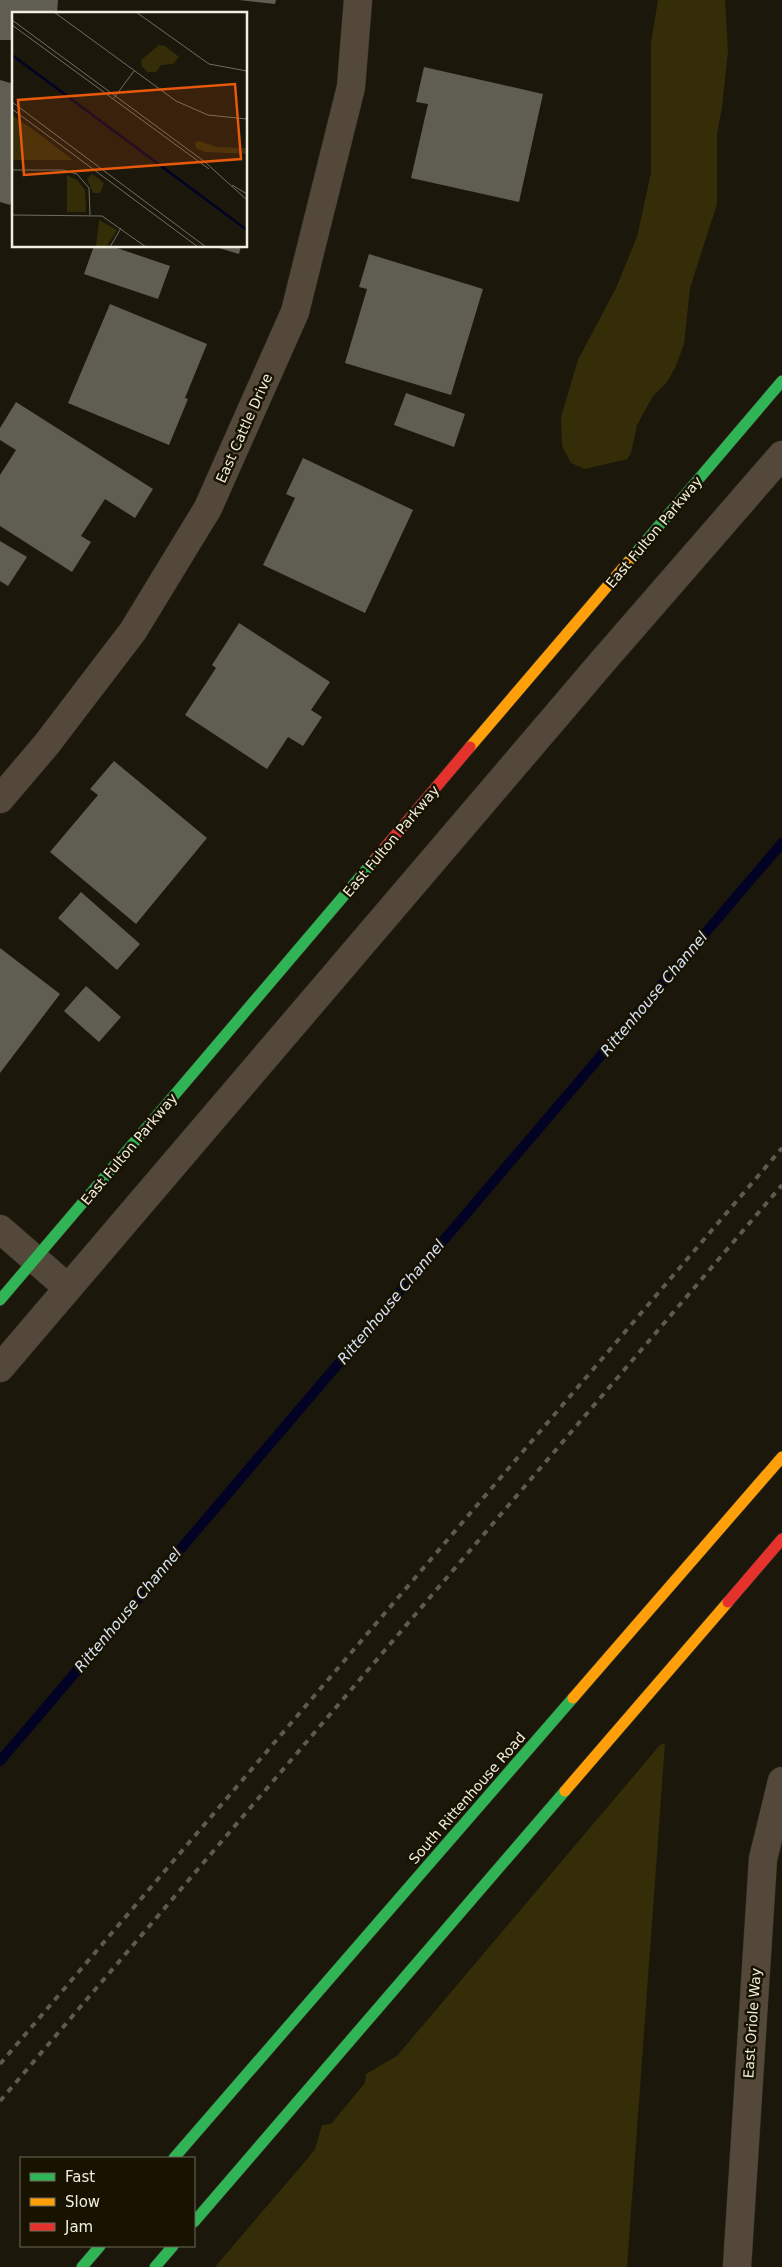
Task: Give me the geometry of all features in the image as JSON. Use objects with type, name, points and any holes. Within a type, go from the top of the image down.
[{"type":"main road","name":"East Fulton Parkway","points":[[0,1300],[782,381]]},
{"type":"main road","name":"South Rittenhouse Road","points":[[175,2157],[782,1457]]},
{"type":"main road","points":[[195,2221],[782,1539]]},
{"type":"main road","points":[[82,2267],[99,2247]]},
{"type":"main road","points":[[155,2267],[172,2247]]},
{"type":"street","name":"East Cattle Drive","points":[[0,799],[46,745],[134,631],[208,508],[295,312],[351,87],[358,0]]},
{"type":"street","points":[[0,1368],[590,676],[782,455]]},
{"type":"street","points":[[0,1230],[68,1288]]},
{"type":"street","name":"East Oriole Way","points":[[737,2267],[763,1859],[782,1780]]},
{"type":"shaded area","points":[[658,0],[725,0],[728,51],[717,135],[717,204],[690,288],[684,344],[675,368],[667,382],[653,396],[637,425],[631,453],[627,459],[585,469],[571,463],[562,446],[561,417],[578,360],[616,288],[637,237],[651,173],[651,43]]},
{"type":"shaded area","points":[[665,1743],[627,2267],[215,2267],[309,2157],[315,2149],[322,2125],[331,2124],[365,2083],[366,2074],[397,2056],[660,1745]]},
{"type":"building","points":[[0,0],[58,0],[57,12],[12,12],[12,40],[0,40]]},
{"type":"building","points":[[239,0],[276,0],[275,4]]},
{"type":"building","points":[[424,67],[543,94],[519,202],[411,178],[428,104],[416,102]]},
{"type":"building","points":[[0,80],[12,83],[12,198],[10,205],[0,202]]},
{"type":"building","points":[[93,248],[117,248],[170,266],[158,299],[84,274]]},
{"type":"building","points":[[219,248],[240,248],[239,254]]},
{"type":"building","points":[[369,254],[483,289],[451,395],[345,363],[367,289],[359,287]]},
{"type":"building","points":[[110,304],[207,344],[185,398],[188,399],[169,445],[68,403]]},
{"type":"building","points":[[406,393],[465,414],[454,447],[394,425]]},
{"type":"building","points":[[16,402],[153,489],[135,518],[105,499],[81,536],[91,542],[72,572],[0,526],[0,475],[16,450],[0,440],[0,428]]},
{"type":"building","points":[[303,458],[413,510],[365,613],[263,565],[295,498],[286,494]]},
{"type":"building","points":[[0,541],[27,557],[8,586],[0,581]]},
{"type":"building","points":[[239,623],[330,682],[311,710],[322,717],[303,746],[288,737],[267,769],[185,715],[216,668],[212,665]]},
{"type":"building","points":[[114,761],[207,838],[136,924],[50,852],[98,795],[90,789]]},
{"type":"building","points":[[81,892],[140,944],[117,970],[58,918]]},
{"type":"building","points":[[0,948],[60,994],[0,1073]]},
{"type":"building","points":[[86,986],[121,1017],[99,1042],[64,1011]]},
{"type":"waterway","name":"Rittenhouse Channel","points":[[0,1761],[782,843]]},
{"type":"railway","points":[[0,2064],[782,1148]]},
{"type":"railway","points":[[0,2101],[782,1185]]},
{"type":"traffic: fast","points":[[628,562],[782,381]]},
{"type":"traffic: fast","points":[[0,1300],[376,858]]},
{"type":"traffic: fast","points":[[175,2157],[573,1698]]},
{"type":"traffic: fast","points":[[195,2221],[565,1791]]},
{"type":"traffic: fast","points":[[82,2267],[99,2247]]},
{"type":"traffic: fast","points":[[155,2267],[172,2247]]},
{"type":"traffic: slow","points":[[470,747],[628,562]]},
{"type":"traffic: slow","points":[[573,1698],[782,1457]]},
{"type":"traffic: slow","points":[[565,1791],[728,1602]]},
{"type":"traffic: jam","points":[[376,858],[470,747]]},
{"type":"traffic: jam","points":[[728,1602],[782,1539]]}]
